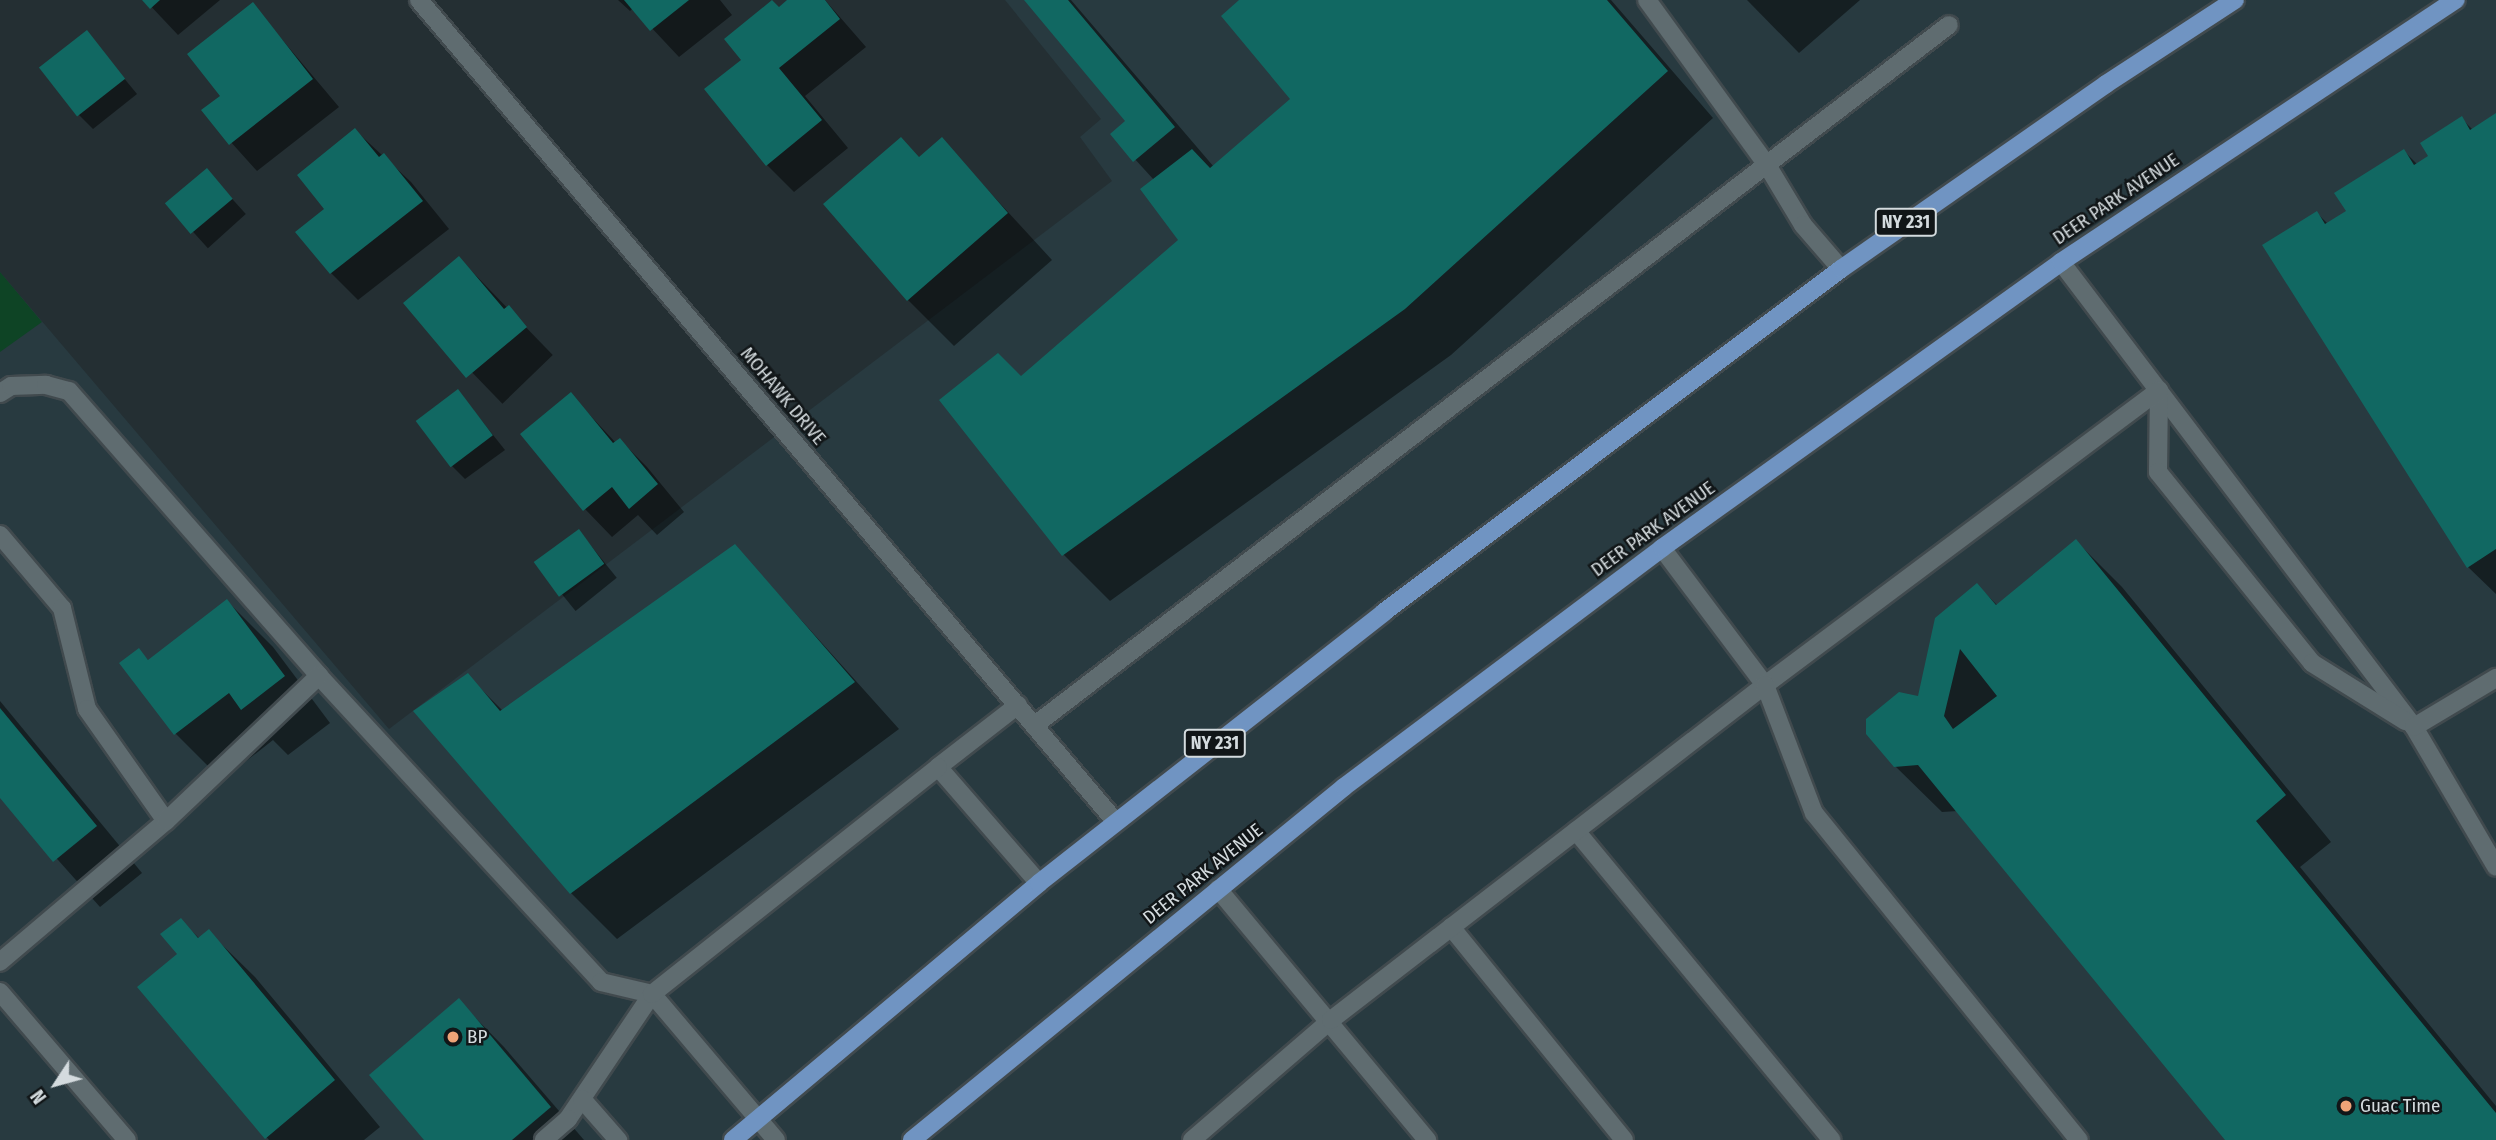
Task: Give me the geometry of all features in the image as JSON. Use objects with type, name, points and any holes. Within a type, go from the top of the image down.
[{"type":"main road","name":"NY 231","points":[[733,1140],[1115,821],[1384,612],[1841,269],[2094,92],[2235,0]]},
{"type":"main road","name":"DEER PARK AVENUE","points":[[912,1140],[1343,787],[1662,548],[2061,261],[2456,0]]},
{"type":"street","name":"MOHAWK DRIVE","points":[[419,0],[1115,821]]},
{"type":"street","points":[[1647,0],[1767,164],[1803,225],[1841,269]]},
{"type":"street","points":[[1035,725],[1949,26]]},
{"type":"street","points":[[2061,261],[2414,727],[2496,867]]},
{"type":"street","points":[[0,393],[11,386],[46,386],[69,391],[318,676],[601,982],[652,994],[776,1140]]},
{"type":"street","points":[[1192,1140],[1213,1133],[1331,1020],[1765,685],[2159,390]]},
{"type":"street","points":[[2159,390],[2158,472],[2312,663],[2414,727]]},
{"type":"street","points":[[0,535],[62,608],[87,709],[166,821]]},
{"type":"street","points":[[1662,548],[1765,685],[1814,813],[2079,1140]]},
{"type":"street","points":[[0,962],[166,821],[318,676]]},
{"type":"street","points":[[2414,727],[2496,678]]},
{"type":"street","points":[[544,1140],[568,1119],[652,994],[937,766],[1018,705]]},
{"type":"street","points":[[937,766],[1039,883]]},
{"type":"street","points":[[1576,831],[1832,1140]]},
{"type":"street","points":[[1218,889],[1331,1020],[1427,1140]]},
{"type":"street","points":[[1451,927],[1624,1140]]},
{"type":"street","points":[[0,992],[127,1140]]},
{"type":"street","points":[[582,1099],[618,1140]]},
{"type":"shaded area","points":[[1005,0],[2496,0],[2496,1140],[0,1140],[0,272],[389,729],[1112,181],[1080,137],[1101,119]]},
{"type":"green space","points":[[0,272],[42,322],[0,352]]},
{"type":"building","points":[[142,0],[160,0],[150,9]]},
{"type":"building","points":[[624,0],[689,0],[650,31]]},
{"type":"building","points":[[772,0],[779,7],[787,0],[825,0],[840,19],[779,68],[822,120],[766,166],[704,89],[741,60],[724,39]]},
{"type":"building","points":[[1024,0],[1068,0],[1175,127],[1133,162],[1110,134],[1125,121]]},
{"type":"building","points":[[1239,0],[1607,0],[1668,71],[1405,309],[1062,556],[939,400],[998,353],[1021,376],[1178,240],[1140,189],[1192,149],[1210,168],[1290,99],[1221,16]]},
{"type":"building","points":[[253,2],[313,79],[229,145],[201,110],[220,96],[187,54]]},
{"type":"building","points":[[87,30],[125,79],[77,116],[39,68]]},
{"type":"building","points":[[2496,113],[2496,549],[2467,568],[2262,245],[2317,211],[2325,224],[2346,211],[2334,193],[2404,149],[2414,165],[2428,156],[2420,143],[2462,116],[2470,130]]},
{"type":"building","points":[[355,128],[379,157],[384,153],[423,201],[330,274],[295,232],[324,209],[297,175]]},
{"type":"building","points":[[901,137],[919,157],[942,137],[1008,213],[907,301],[823,204]]},
{"type":"building","points":[[207,168],[233,199],[191,234],[165,203]]},
{"type":"building","points":[[459,256],[504,309],[509,305],[527,327],[466,378],[403,303]]},
{"type":"building","points":[[458,389],[493,435],[451,467],[416,421]]},
{"type":"building","points":[[571,392],[613,443],[620,438],[658,484],[629,509],[612,487],[583,511],[520,434]]},
{"type":"building","points":[[579,529],[604,564],[559,597],[534,562]]},
{"type":"building","points":[[2076,539],[2286,795],[2256,821],[2496,1113],[2496,1140],[2225,1140],[1918,765],[1894,767],[1866,734],[1866,719],[1899,692],[1918,696],[1935,618],[1977,583],[1996,605]],"holes":[[[1960,649],[1997,696],[1953,729],[1944,716]]]},
{"type":"building","points":[[735,544],[855,682],[570,894],[413,711],[468,673],[500,711]]},
{"type":"building","points":[[227,599],[285,676],[241,710],[229,693],[174,735],[119,663],[139,648],[148,660]]},
{"type":"building","points":[[0,708],[97,826],[53,862],[0,798]]},
{"type":"building","points":[[181,918],[198,938],[209,929],[335,1080],[265,1139],[137,987],[177,954],[160,934]]},
{"type":"building","name":"BP","points":[[459,998],[551,1107],[512,1140],[424,1140],[369,1075]]},
{"type":"place","name":"BP","points":[[453,1037]]},
{"type":"place","name":"Guac Time","points":[[2346,1106]]}]
